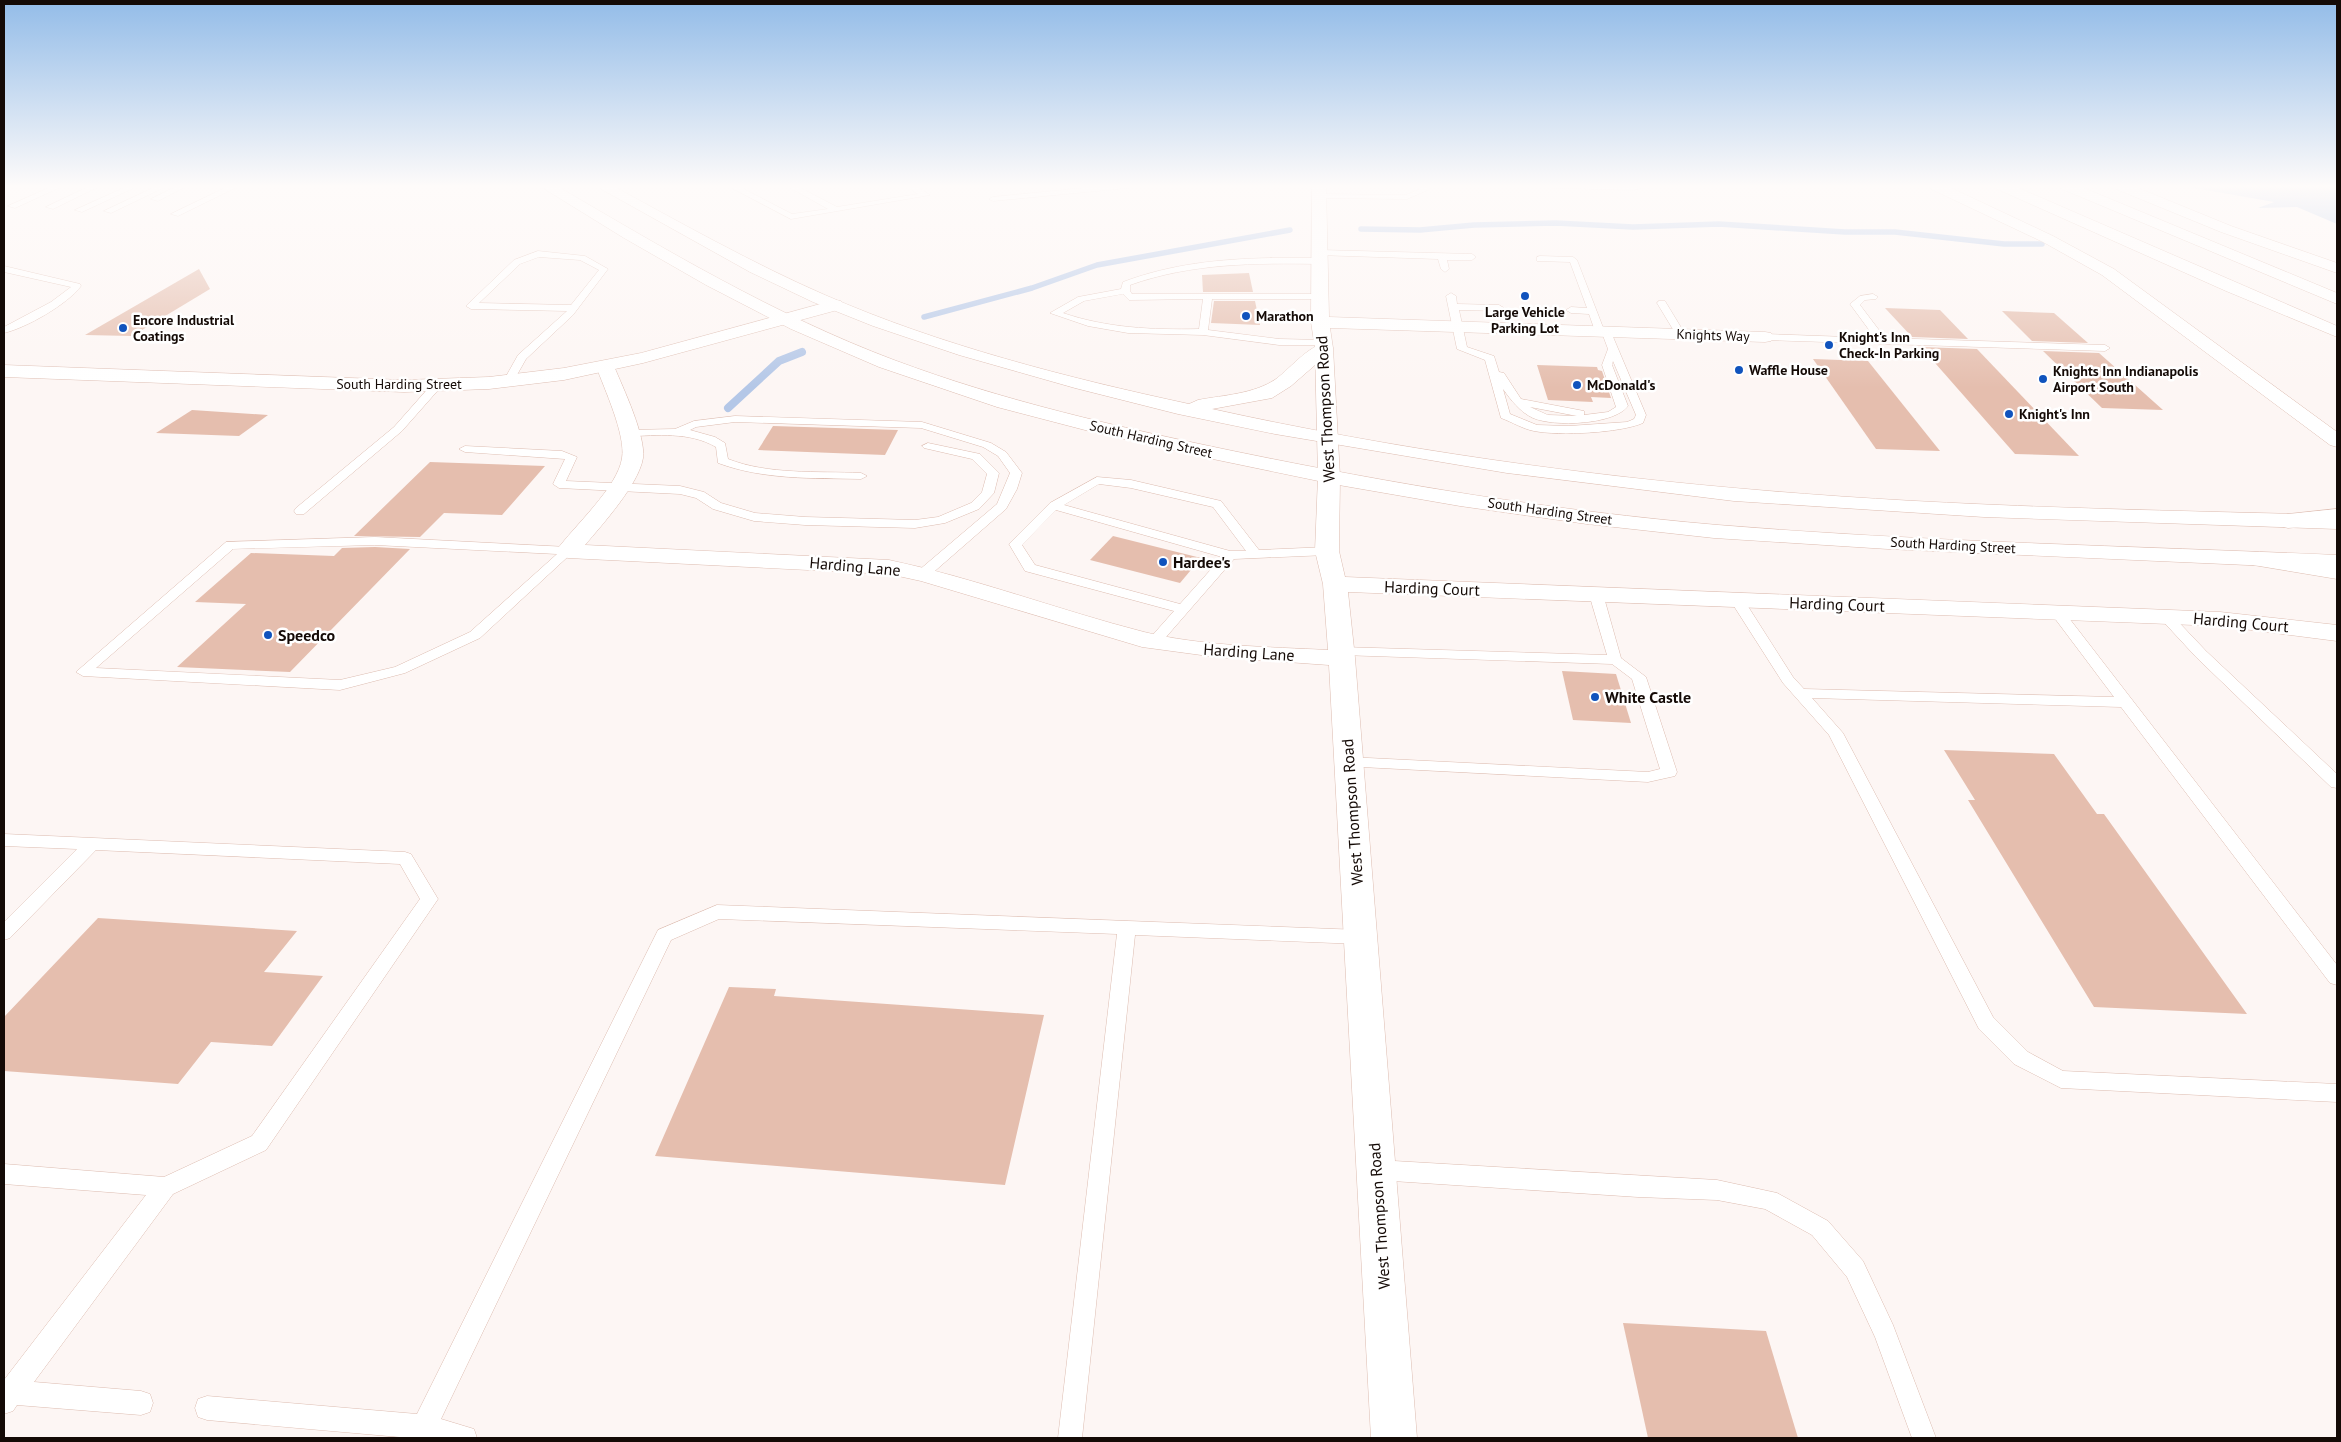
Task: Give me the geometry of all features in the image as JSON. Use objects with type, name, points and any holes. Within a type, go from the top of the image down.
[{"type":"main road","points":[[661,253],[710,282],[787,320]]},
{"type":"main road","points":[[728,253],[761,271],[835,305],[927,339],[1026,369],[1180,409],[1328,440],[1521,469],[1669,488],[1772,498],[2028,512],[2337,522]]},
{"type":"main road","name":"West Thompson Road","points":[[1320,253],[1329,477],[1327,551],[1335,584],[1341,654],[1394,1438]]},
{"type":"main road","points":[[2074,253],[2108,272],[2337,441]]},
{"type":"main road","points":[[2154,253],[2337,332]]},
{"type":"main road","points":[[2226,253],[2337,300]]},
{"type":"main road","points":[[2295,253],[2337,268]]},
{"type":"main road","name":"South Harding Street","points":[[4,371],[436,386],[509,380],[605,366],[662,354],[835,305]]},
{"type":"main road","name":"South Harding Street","points":[[787,320],[882,362],[949,385],[1044,413],[1126,434],[1329,477],[1563,514],[1709,530],[1826,539],[2337,562]]},
{"type":"main road","points":[[1180,409],[1232,402],[1265,394],[1284,382],[1322,327]]},
{"type":"main road","name":"Knights Way","points":[[1322,327],[1458,327],[1765,337]]},
{"type":"main road","points":[[568,550],[618,487],[631,468],[633,459],[632,444],[605,366]]},
{"type":"main road","points":[[2288,521],[2337,516]]},
{"type":"main road","name":"Harding Lane","points":[[568,550],[858,564],[923,574],[1155,641],[1229,652],[1341,654]]},
{"type":"main road","points":[[2255,559],[2337,572]]},
{"type":"main road","name":"Harding Court","points":[[1335,584],[2166,617],[2240,621],[2337,633]]},
{"type":"lane","points":[[509,380],[522,357],[574,308],[604,270],[582,258],[538,254],[517,262],[471,306],[574,308]]},
{"type":"lane","points":[[1322,327],[1208,297],[1129,297],[1125,291],[1126,284],[1146,275],[1222,263],[1320,257],[1472,257]]},
{"type":"lane","points":[[1442,257],[1445,269]]},
{"type":"lane","points":[[1490,358],[1505,416],[1535,428],[1569,429],[1629,425],[1638,421],[1641,415],[1614,349],[1592,311],[1573,260],[1540,259]]},
{"type":"lane","points":[[4,269],[77,286],[74,292],[4,330]]},
{"type":"lane","points":[[1125,291],[1081,299],[1055,313],[1078,322],[1148,333],[1203,332],[1279,342],[1322,327]]},
{"type":"lane","points":[[1451,296],[1462,349],[1490,358],[1509,392],[1528,404],[1584,414],[1602,415],[1616,413],[1624,406],[1607,365],[1614,349]]},
{"type":"lane","points":[[1203,332],[1208,297]]},
{"type":"lane","points":[[1873,297],[1862,298],[1855,304],[1882,341]]},
{"type":"lane","points":[[1662,303],[1680,334]]},
{"type":"lane","points":[[1454,307],[1499,308]]},
{"type":"lane","points":[[1571,310],[1592,311]]},
{"type":"lane","name":"Knights Way","points":[[1765,337],[2105,348]]},
{"type":"lane","points":[[300,511],[398,428],[436,386]]},
{"type":"lane","points":[[673,434],[694,424],[735,420],[890,423],[922,425],[987,445],[1002,454],[1016,472],[1011,489],[1002,506],[923,574]]},
{"type":"lane","points":[[628,433],[692,434],[710,437],[721,445],[722,460],[734,467],[753,470],[861,476]]},
{"type":"lane","points":[[465,449],[562,454],[571,458],[559,484],[680,490],[700,495],[717,506],[733,512],[754,517],[915,524],[942,520],[975,506],[988,493],[993,474],[976,456],[928,446]]},
{"type":"lane","points":[[1182,609],[1030,568],[1015,544],[1054,506],[1097,480],[1131,484],[1217,504],[1256,555]]},
{"type":"lane","points":[[1054,506],[1230,555],[1327,551]]},
{"type":"lane","points":[[375,542],[568,550],[475,635],[400,670],[340,685],[83,672],[230,546],[375,542]]},
{"type":"lane","points":[[1155,641],[1230,555]]},
{"type":"lane","points":[[1596,594],[1615,660]]},
{"type":"lane","points":[[1737,600],[1788,680],[1836,733],[1986,1023],[2021,1058],[2061,1079],[2337,1093]]},
{"type":"lane","points":[[2056,612],[2337,978]]},
{"type":"lane","points":[[2166,617],[2201,654],[2337,783]]},
{"type":"lane","points":[[1341,654],[1615,660],[1640,676],[1669,772],[1648,777],[1348,762]]},
{"type":"lane","points":[[1800,693],[2126,702]]},
{"type":"lane","points":[[4,840],[405,858],[429,899],[260,1143],[165,1187],[6,1395]]},
{"type":"lane","points":[[4,933],[92,844]]},
{"type":"lane","points":[[424,1427],[664,935],[717,912],[1360,937]]},
{"type":"lane","points":[[1070,1438],[1126,928]]},
{"type":"lane","points":[[1376,1170],[1717,1190],[1768,1200],[1820,1228],[1855,1269],[1885,1333],[1924,1438]]},
{"type":"lane","points":[[4,1174],[165,1187]]},
{"type":"lane","points":[[6,1395],[141,1403]]},
{"type":"lane","points":[[207,1408],[424,1427],[465,1438]]},
{"type":"building","points":[[199,269],[210,289],[132,336],[85,335]]},
{"type":"building","points":[[1249,273],[1253,292],[1203,292],[1202,275]]},
{"type":"building","points":[[1214,301],[1255,301],[1260,325],[1211,323]]},
{"type":"building","points":[[1885,308],[1940,310],[1968,339],[1912,337]]},
{"type":"building","points":[[2002,311],[2054,313],[2088,343],[2032,341]]},
{"type":"building","name":"Knight's Inn","points":[[1921,347],[1977,349],[2079,456],[2015,454]]},
{"type":"building","name":"Knight's Inn","points":[[2043,351],[2099,353],[2163,410],[2102,408]]},
{"type":"building","points":[[1813,359],[1868,361],[1940,451],[1876,449]]},
{"type":"building","name":"McDonald's","points":[[1537,365],[1597,367],[1598,370],[1602,371],[1611,398],[1591,397],[1593,402],[1548,400]]},
{"type":"building","points":[[192,410],[268,415],[239,436],[156,433]]},
{"type":"building","points":[[773,426],[898,430],[885,455],[758,450]]},
{"type":"building","points":[[430,462],[545,466],[502,515],[444,513],[420,537],[354,536]]},
{"type":"building","points":[[1113,536],[1201,558],[1180,583],[1090,560]]},
{"type":"building","name":"Speedco","points":[[342,548],[410,549],[290,672],[177,667],[246,604],[195,602],[251,553],[334,556]]},
{"type":"building","name":"White Castle","points":[[1562,671],[1616,674],[1631,723],[1573,720]]},
{"type":"building","points":[[1944,750],[2054,754],[2097,814],[2104,814],[2247,1014],[2094,1007],[1968,800],[1975,800]]},
{"type":"building","points":[[98,918],[297,931],[264,972],[323,976],[272,1046],[211,1042],[178,1084],[4,1071],[4,1017]]},
{"type":"building","points":[[729,987],[776,989],[774,996],[1044,1015],[1005,1185],[655,1156]]},
{"type":"building","points":[[1623,1323],[1766,1331],[1798,1438],[1648,1438]]},
{"type":"waterway","points":[[924,317],[1032,288],[1097,265],[1162,253]]},
{"type":"waterway","points":[[728,408],[779,361],[802,352]]},
{"type":"place","name":"Large Vehicle Parking Lot","points":[[1525,296]]},
{"type":"place","name":"Marathon","points":[[1246,316]]},
{"type":"place","name":"Encore Industrial Coatings","points":[[123,328]]},
{"type":"place","name":"Knight's Inn Check-In Parking","points":[[1829,345]]},
{"type":"place","name":"Waffle House","points":[[1739,370]]},
{"type":"place","name":"Knights Inn Indianapolis Airport South","points":[[2043,379]]},
{"type":"place","name":"McDonald's","points":[[1577,385]]},
{"type":"place","name":"Knight's Inn","points":[[2009,414]]},
{"type":"place","name":"Hardee's","points":[[1163,562]]},
{"type":"place","name":"Speedco","points":[[268,635]]},
{"type":"place","name":"White Castle","points":[[1595,697]]}]
